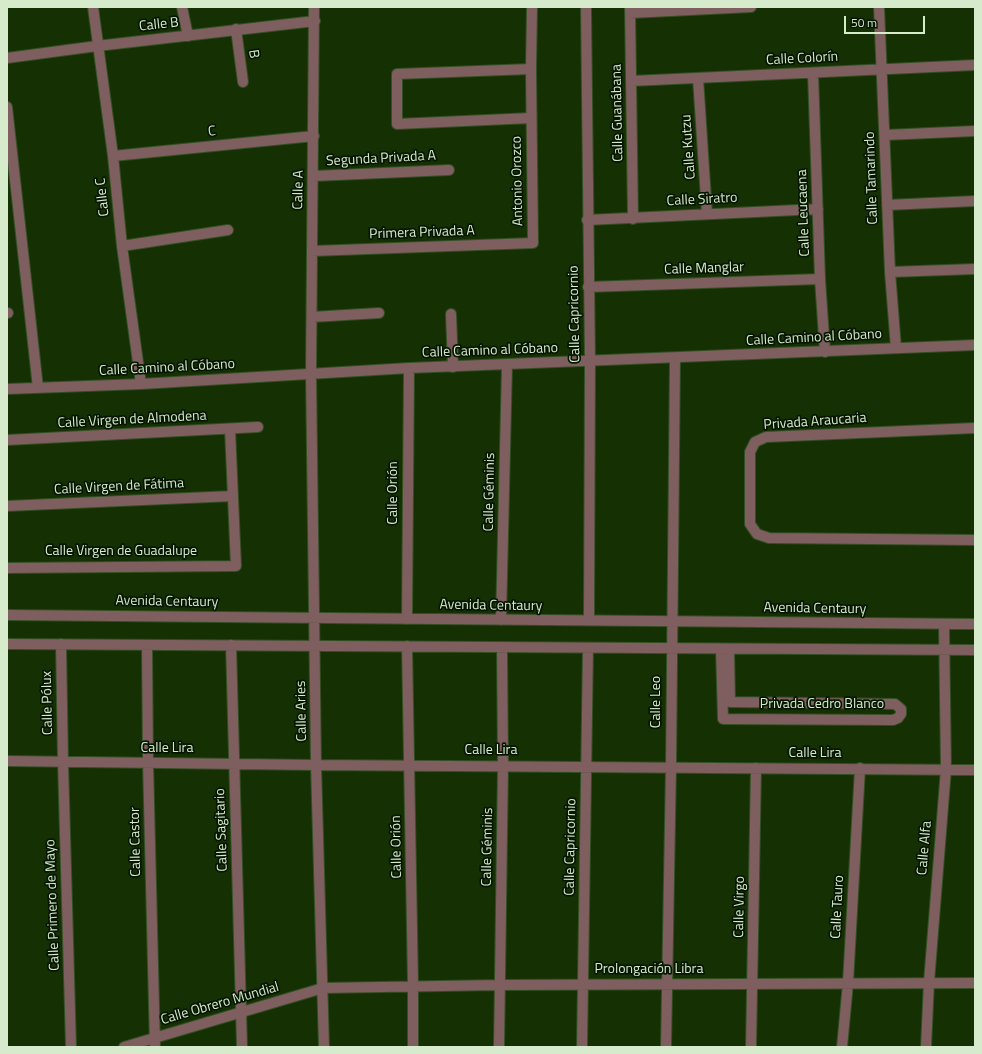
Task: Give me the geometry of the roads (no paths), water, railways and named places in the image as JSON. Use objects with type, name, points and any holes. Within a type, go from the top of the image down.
[{"type":"street","name":"Calle C","points":[[93,7],[113,156],[122,246],[141,384]]},
{"type":"street","points":[[182,7],[188,36]]},
{"type":"street","name":"Calle A","points":[[312,374],[314,7]]},
{"type":"street","name":"Antonio Orozco","points":[[532,7],[531,118],[533,243]]},
{"type":"street","name":"Calle Capricornio","points":[[586,7],[587,220],[590,361],[588,620]]},
{"type":"street","points":[[630,10],[751,7]]},
{"type":"street","name":"Calle Tamarindo","points":[[879,7],[890,272],[896,348]]},
{"type":"street","name":"Calle Guanábana","points":[[630,10],[633,218]]},
{"type":"street","name":"Calle B","points":[[7,58],[236,29],[315,21]]},
{"type":"street","name":"B","points":[[236,29],[243,82]]},
{"type":"street","name":"Calle Colorín","points":[[631,81],[975,65]]},
{"type":"street","points":[[531,69],[397,74],[397,124],[531,118]]},
{"type":"street","name":"Calle Leucaena","points":[[813,73],[820,279],[825,352]]},
{"type":"street","name":"Calle Kutzu","points":[[698,78],[707,214]]},
{"type":"street","points":[[7,107],[38,388]]},
{"type":"street","points":[[885,135],[975,131]]},
{"type":"street","name":"C","points":[[113,156],[314,136]]},
{"type":"street","name":"Segunda Privada A","points":[[314,176],[449,170]]},
{"type":"street","points":[[887,205],[975,201]]},
{"type":"street","name":"Calle Siratro","points":[[587,220],[818,209]]},
{"type":"street","points":[[122,246],[228,230]]},
{"type":"street","name":"Primera Privada A","points":[[312,251],[533,243]]},
{"type":"street","points":[[890,272],[975,268]]},
{"type":"street","name":"Calle Manglar","points":[[588,287],[820,279]]},
{"type":"street","points":[[312,317],[380,313]]},
{"type":"street","points":[[451,314],[453,367]]},
{"type":"street","name":"Calle Camino al Cóbano","points":[[7,389],[141,384],[409,368],[975,345]]},
{"type":"street","name":"Calle Leo","points":[[666,1047],[671,766],[675,358]]},
{"type":"street","name":"Calle Géminis","points":[[501,620],[507,365]]},
{"type":"street","name":"Calle Orión","points":[[407,619],[409,368]]},
{"type":"street","name":"Calle Aries","points":[[312,374],[316,765],[324,1047]]},
{"type":"street","name":"Calle Virgen de Almodena","points":[[7,440],[258,427]]},
{"type":"street","name":"Privada Araucaria","points":[[975,428],[766,437],[755,442],[750,452],[750,524],[757,534],[769,538],[975,540]]},
{"type":"street","points":[[230,429],[233,496]]},
{"type":"street","name":"Calle Virgen de Fátima","points":[[7,506],[233,496]]},
{"type":"street","name":"Calle Virgen de Guadalupe","points":[[7,568],[236,566],[233,496]]},
{"type":"street","name":"Avenida Centaury","points":[[7,615],[975,624]]},
{"type":"street","name":"Calle Alfa","points":[[926,1047],[929,982],[946,769],[944,624]]},
{"type":"street","points":[[7,644],[975,650]]},
{"type":"street","name":"Calle Pólux","points":[[61,644],[63,762]]},
{"type":"street","name":"Calle Castor","points":[[147,645],[148,762],[155,1043]]},
{"type":"street","name":"Calle Sagitario","points":[[231,645],[233,763],[242,1047]]},
{"type":"street","name":"Calle Orión","points":[[407,646],[413,1047]]},
{"type":"street","name":"Calle Géminis","points":[[499,1047],[503,765],[502,647]]},
{"type":"street","name":"Calle Capricornio","points":[[582,1047],[588,648]]},
{"type":"street","name":"Privada Cedro Blanco","points":[[725,649],[730,702],[895,704],[901,709],[901,714],[898,718],[893,720],[723,719],[725,649]]},
{"type":"street","name":"Calle Lira","points":[[7,761],[975,770]]},
{"type":"street","name":"Calle Primero de Mayo","points":[[63,762],[72,1047]]},
{"type":"street","name":"Calle Virgo","points":[[751,1047],[756,768]]},
{"type":"street","name":"Calle Tauro","points":[[842,1047],[848,983],[860,768]]},
{"type":"street","name":"Prolongación Libra","points":[[323,988],[582,984],[975,983]]},
{"type":"street","name":"Calle Obrero Mundial","points":[[124,1047],[155,1043],[242,1013],[323,988]]}]
